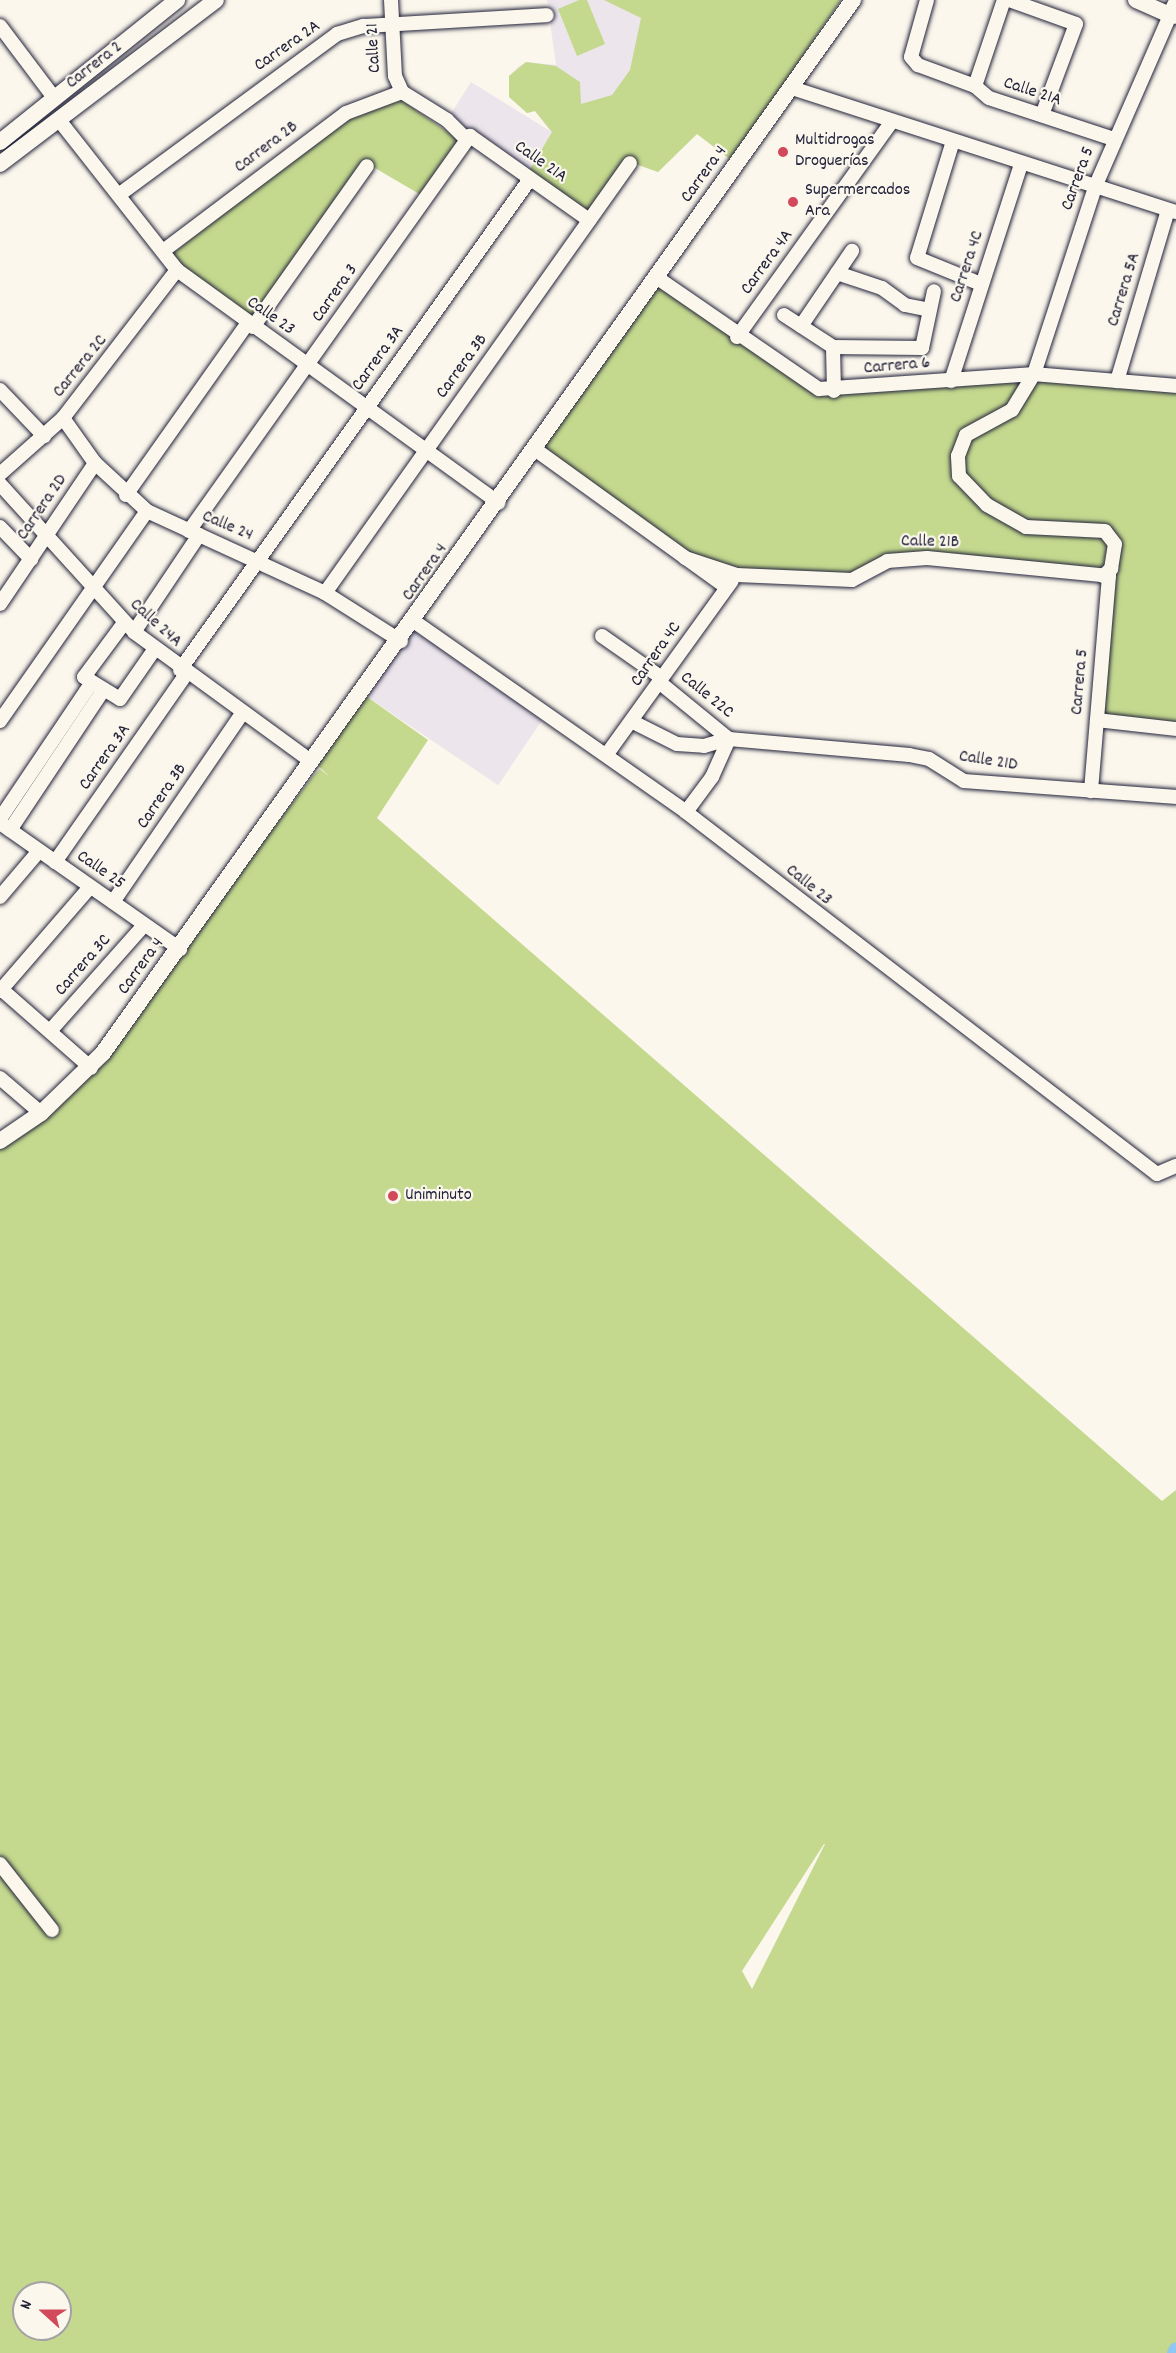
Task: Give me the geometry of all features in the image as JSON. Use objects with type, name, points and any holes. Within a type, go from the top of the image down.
[{"type":"main road","name":"Carrera 2","points":[[0,142],[177,0]]},
{"type":"main road","name":"Carrera 2","points":[[0,164],[216,0]]},
{"type":"main road","name":"Carrera 4","points":[[0,1141],[41,1113],[92,1068],[180,949],[311,761],[415,622],[853,0]]},
{"type":"main road","points":[[1136,0],[1174,12]]},
{"type":"street","name":"Calle 21","points":[[391,0],[395,76],[402,92]]},
{"type":"street","name":"Calle 21A","points":[[927,0],[911,57],[918,65],[975,86],[989,98],[1114,139]]},
{"type":"street","points":[[975,86],[1006,0],[1076,24],[1042,115]]},
{"type":"street","name":"Carrera 5","points":[[1091,792],[1106,576],[1112,568],[1115,544],[1105,531],[1026,527],[987,505],[959,476],[958,456],[966,435],[1012,410],[1034,374],[1095,187],[1114,139],[1174,12]]},
{"type":"street","name":"Carrera 2A","points":[[120,194],[325,41],[350,30],[394,24],[547,15]]},
{"type":"street","points":[[0,26],[55,99]]},
{"type":"street","points":[[792,88],[1172,211]]},
{"type":"street","name":"Calle 21A","points":[[402,92],[447,120],[468,138],[589,220]]},
{"type":"street","name":"Carrera 2B","points":[[163,251],[346,113],[402,92]]},
{"type":"street","name":"Calle 23","points":[[59,120],[120,194],[177,270],[250,325],[427,448],[499,503]]},
{"type":"street","name":"Carrera 4A","points":[[737,337],[892,122]]},
{"type":"street","name":"Carrera 3","points":[[194,533],[468,138]]},
{"type":"street","points":[[952,141],[917,258],[981,284]]},
{"type":"street","name":"Carrera 3B","points":[[325,593],[630,163]]},
{"type":"street","name":"Carrera 4C","points":[[951,381],[1021,164]]},
{"type":"street","points":[[126,495],[367,166]]},
{"type":"street","name":"Carrera 3A","points":[[257,560],[530,178]]},
{"type":"street","name":"Carrera 5A","points":[[1116,381],[1172,211]]},
{"type":"street","points":[[801,326],[852,251]]},
{"type":"street","name":"Carrera 2C","points":[[0,474],[63,417],[177,270]]},
{"type":"street","points":[[837,273],[882,288],[905,305],[930,310]]},
{"type":"street","name":"Carrera 6","points":[[656,277],[800,381],[834,391],[1034,374],[1176,386]]},
{"type":"street","points":[[784,315],[833,347],[922,348],[934,291]]},
{"type":"street","points":[[833,347],[834,391]]},
{"type":"street","points":[[0,390],[44,436]]},
{"type":"street","name":"Calle 24","points":[[63,417],[95,463],[126,495],[147,511],[325,593],[401,641]]},
{"type":"street","name":"Calle 21B","points":[[536,450],[726,587]]},
{"type":"street","name":"Carrera 2D","points":[[0,604],[95,463]]},
{"type":"street","name":"Calle 24A","points":[[0,484],[45,537],[129,628],[183,672],[311,761]]},
{"type":"street","points":[[0,722],[147,511]]},
{"type":"street","points":[[0,527],[31,559]]},
{"type":"street","points":[[154,650],[120,699],[84,677],[129,628],[194,533]]},
{"type":"street","name":"Calle 21B","points":[[685,558],[737,575],[852,580],[887,561],[927,558],[1106,576]]},
{"type":"street","points":[[183,672],[257,560]]},
{"type":"street","name":"Carrera 4C","points":[[607,754],[633,722],[726,587],[737,575]]},
{"type":"street","name":"Calle 23","points":[[415,622],[607,754],[686,812],[1157,1174],[1176,1166]]},
{"type":"street","name":"Calle 22C","points":[[602,636],[661,680],[729,739]]},
{"type":"street","name":"Carrera 3A","points":[[55,862],[183,672]]},
{"type":"street","points":[[3,824],[98,686]]},
{"type":"street","name":"Carrera 3B","points":[[113,902],[243,712]]},
{"type":"street","points":[[1097,720],[1176,729]]},
{"type":"street","name":"Calle 21D","points":[[633,722],[677,744],[704,746],[729,739],[909,755],[929,759],[964,781],[1091,792],[1176,796]]},
{"type":"street","points":[[686,812],[712,777],[729,739]]},
{"type":"street","name":"Calle 25","points":[[3,824],[180,949]]},
{"type":"street","points":[[0,897],[39,851]]},
{"type":"street","points":[[90,886],[1,990],[92,1068]]},
{"type":"street","name":"Carrera 3C","points":[[50,1031],[144,925]]},
{"type":"street","points":[[0,1078],[41,1113]]},
{"type":"street","points":[[0,1864],[52,1930]]},
{"type":"shaded area","points":[[547,0],[841,0],[731,160],[697,134],[658,172],[627,161],[587,216],[447,120],[471,82],[550,131],[535,111],[527,113],[509,97],[509,76],[518,67],[526,62],[556,65]]},
{"type":"shaded area","points":[[410,628],[543,718],[498,785],[365,695]]},
{"type":"green space","points":[[579,0],[587,0],[605,44],[577,56],[558,9]]},
{"type":"green space","points":[[604,0],[841,0],[731,160],[697,134],[658,172],[627,161],[587,216],[529,171],[552,132],[535,111],[527,113],[509,97],[509,76],[526,62],[556,66],[580,82],[581,104],[612,95],[630,70],[641,18]]},
{"type":"green space","points":[[401,100],[461,141],[421,195],[363,161],[251,318],[192,277],[172,254],[325,134],[369,107]]},
{"type":"green space","points":[[656,277],[819,389],[1034,374],[1176,385],[1176,729],[1097,720],[1109,577],[887,561],[868,574],[756,576],[685,558],[536,450]]},
{"type":"green space","points":[[363,694],[428,740],[377,818],[1162,1501],[1176,1490],[1176,2353],[0,2353],[0,1141],[91,1068],[313,776],[320,769],[330,777],[314,762]],"holes":[[[825,1844],[752,1989],[742,1971]]]},
{"type":"waterway","points":[[1174,2353],[1176,2349]]},
{"type":"place","name":"Multidrogas Droguerías","points":[[783,152]]},
{"type":"place","name":"Supermercados Ara","points":[[793,202]]},
{"type":"place","name":"Uniminuto","points":[[393,1196]]}]
